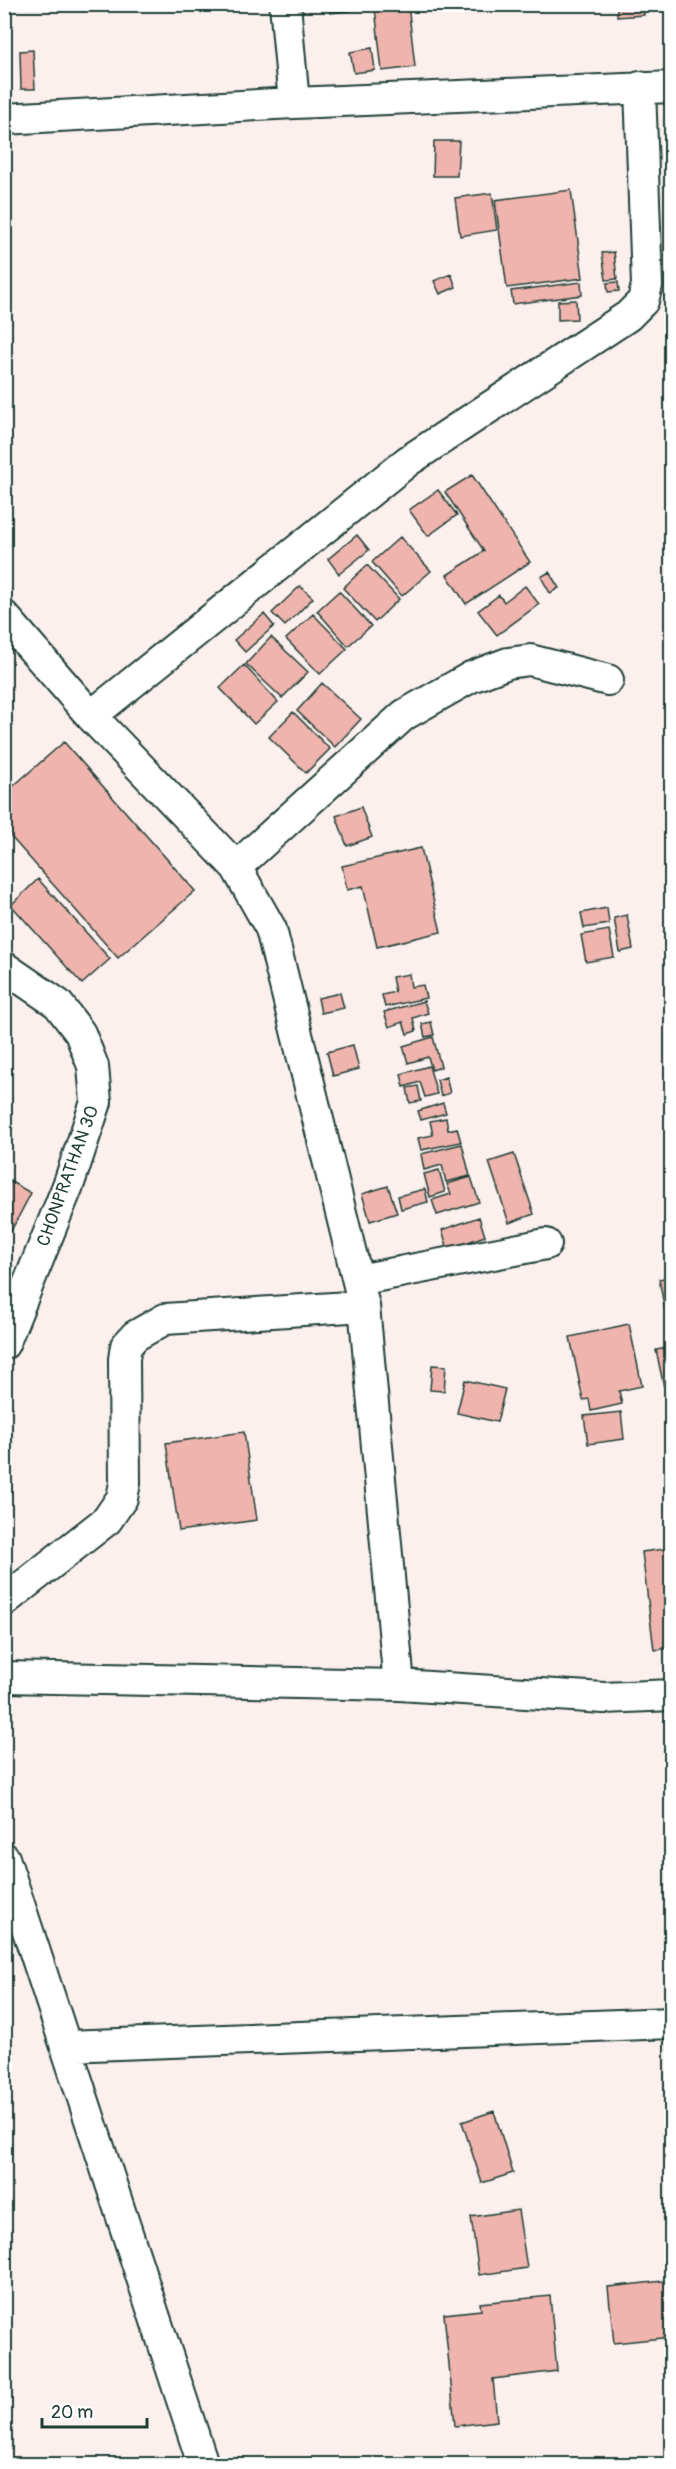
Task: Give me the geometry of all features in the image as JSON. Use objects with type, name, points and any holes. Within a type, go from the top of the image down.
[{"type":"street","points":[[285,4],[294,103]]},
{"type":"street","points":[[91,716],[408,461],[628,316],[643,301],[648,268],[640,87]]},
{"type":"street","points":[[4,119],[294,103],[672,87]]},
{"type":"street","points":[[4,616],[91,716],[236,867],[272,929],[361,1293],[399,1685]]},
{"type":"street","points":[[236,867],[404,715],[471,677],[508,663],[530,660],[608,680]]},
{"type":"street","name":"CHONPRATHAN 30","points":[[4,967],[58,1004],[80,1033],[93,1066],[96,1102],[69,1183],[4,1344]]},
{"type":"street","points":[[4,1601],[107,1520],[122,1498],[125,1483],[124,1359],[126,1346],[135,1336],[165,1318],[361,1293],[546,1244]]},
{"type":"street","points":[[4,1677],[399,1685],[604,1698],[672,1695]]},
{"type":"street","points":[[4,1858],[203,2464]]},
{"type":"street","points":[[66,2046],[672,2023]]},
{"type":"building","points":[[329,4],[408,4],[415,67],[382,71],[375,8],[330,13]]},
{"type":"building","points":[[617,4],[643,4],[644,15],[617,17]]},
{"type":"building","points":[[372,48],[375,70],[354,73],[350,52]]},
{"type":"building","points":[[33,50],[35,89],[21,89],[20,51]]},
{"type":"building","points":[[434,141],[459,141],[457,176],[433,176]]},
{"type":"building","points":[[571,190],[583,278],[507,288],[495,200]]},
{"type":"building","points":[[492,193],[497,230],[460,236],[455,198]]},
{"type":"building","points":[[614,252],[617,279],[606,280],[602,253]]},
{"type":"building","points":[[451,274],[456,287],[440,294],[434,281]]},
{"type":"building","points":[[581,282],[582,295],[513,304],[511,291]]},
{"type":"building","points":[[618,282],[619,291],[608,292],[607,283]]},
{"type":"building","points":[[576,300],[577,319],[558,320],[558,301]]},
{"type":"building","points":[[472,475],[530,562],[466,604],[447,575],[484,551],[445,492]]},
{"type":"building","points":[[438,490],[457,515],[428,536],[409,510]]},
{"type":"building","points":[[357,535],[369,550],[339,574],[328,559]]},
{"type":"building","points":[[400,537],[431,571],[402,596],[372,562]]},
{"type":"building","points":[[367,565],[399,599],[375,622],[343,588]]},
{"type":"building","points":[[549,572],[559,588],[550,593],[541,577]]},
{"type":"building","points":[[300,586],[313,598],[285,626],[272,613]]},
{"type":"building","points":[[525,586],[539,604],[497,635],[478,611],[499,595],[504,602]]},
{"type":"building","points":[[339,591],[371,626],[348,646],[317,611]]},
{"type":"building","points":[[264,614],[274,626],[245,652],[234,640]]},
{"type":"building","points":[[313,614],[347,649],[320,674],[286,639]]},
{"type":"building","points":[[271,637],[308,672],[282,698],[246,664]]},
{"type":"building","points":[[244,665],[278,702],[254,724],[220,688]]},
{"type":"building","points":[[322,683],[361,719],[335,747],[297,711]]},
{"type":"building","points":[[293,712],[330,749],[306,773],[269,737]]},
{"type":"building","points":[[64,742],[195,891],[118,958],[4,829],[4,794]]},
{"type":"building","points":[[361,807],[372,837],[347,846],[336,816]]},
{"type":"building","points":[[421,848],[441,932],[377,947],[363,886],[347,890],[342,866]]},
{"type":"building","points":[[38,879],[110,959],[82,984],[11,905]]},
{"type":"building","points":[[607,908],[609,924],[584,928],[581,913]]},
{"type":"building","points":[[627,915],[633,949],[620,952],[614,918]]},
{"type":"building","points":[[609,930],[614,957],[586,962],[581,935]]},
{"type":"building","points":[[409,974],[411,987],[423,985],[426,998],[385,1007],[382,995],[395,992],[392,977]]},
{"type":"building","points":[[340,993],[344,1008],[321,1013],[318,998]]},
{"type":"building","points":[[424,1001],[428,1013],[413,1018],[416,1031],[407,1034],[403,1022],[389,1027],[384,1012]]},
{"type":"building","points":[[431,1022],[434,1035],[425,1037],[422,1024]]},
{"type":"building","points":[[433,1037],[441,1067],[432,1070],[428,1057],[408,1063],[403,1046]]},
{"type":"building","points":[[353,1045],[359,1069],[333,1076],[327,1052]]},
{"type":"building","points":[[429,1066],[437,1094],[425,1097],[420,1082],[404,1087],[401,1074]]},
{"type":"building","points":[[446,1077],[450,1093],[441,1096],[437,1080]]},
{"type":"building","points":[[418,1086],[421,1101],[410,1103],[407,1088]]},
{"type":"building","points":[[443,1103],[446,1113],[421,1120],[418,1111]]},
{"type":"building","points":[[446,1118],[448,1130],[457,1128],[461,1142],[421,1150],[418,1138],[433,1135],[430,1121]]},
{"type":"building","points":[[462,1144],[470,1176],[446,1182],[442,1165],[424,1170],[421,1154]]},
{"type":"building","points":[[514,1154],[534,1214],[509,1223],[489,1162]]},
{"type":"building","points":[[439,1170],[445,1192],[430,1197],[424,1174]]},
{"type":"building","points":[[471,1177],[479,1202],[437,1215],[432,1200],[451,1194],[447,1184]]},
{"type":"building","points":[[4,1178],[31,1193],[11,1231],[4,1228]]},
{"type":"building","points":[[388,1186],[397,1213],[370,1221],[362,1194]]},
{"type":"building","points":[[425,1189],[428,1202],[401,1209],[398,1196]]},
{"type":"building","points":[[479,1217],[485,1236],[448,1249],[442,1230]]},
{"type":"building","points":[[672,1276],[672,1326],[668,1326],[659,1279]]},
{"type":"building","points":[[629,1324],[642,1386],[619,1391],[622,1404],[591,1411],[589,1399],[583,1400],[570,1337]]},
{"type":"building","points":[[672,1347],[672,1385],[664,1387],[656,1350]]},
{"type":"building","points":[[432,1365],[446,1366],[444,1391],[430,1390]]},
{"type":"building","points":[[465,1380],[505,1389],[497,1422],[457,1413]]},
{"type":"building","points":[[621,1412],[624,1439],[588,1444],[584,1416]]},
{"type":"building","points":[[244,1432],[257,1520],[179,1531],[166,1443]]},
{"type":"building","points":[[672,1548],[672,1648],[654,1650],[642,1552]]},
{"type":"building","points":[[494,2111],[513,2173],[482,2183],[462,2122]]},
{"type":"building","points":[[518,2210],[527,2268],[479,2275],[471,2217]]},
{"type":"building","points":[[672,2280],[672,2337],[614,2343],[608,2287]]},
{"type":"building","points":[[550,2296],[557,2371],[493,2379],[497,2421],[455,2426],[444,2314],[481,2310],[480,2303]]}]
